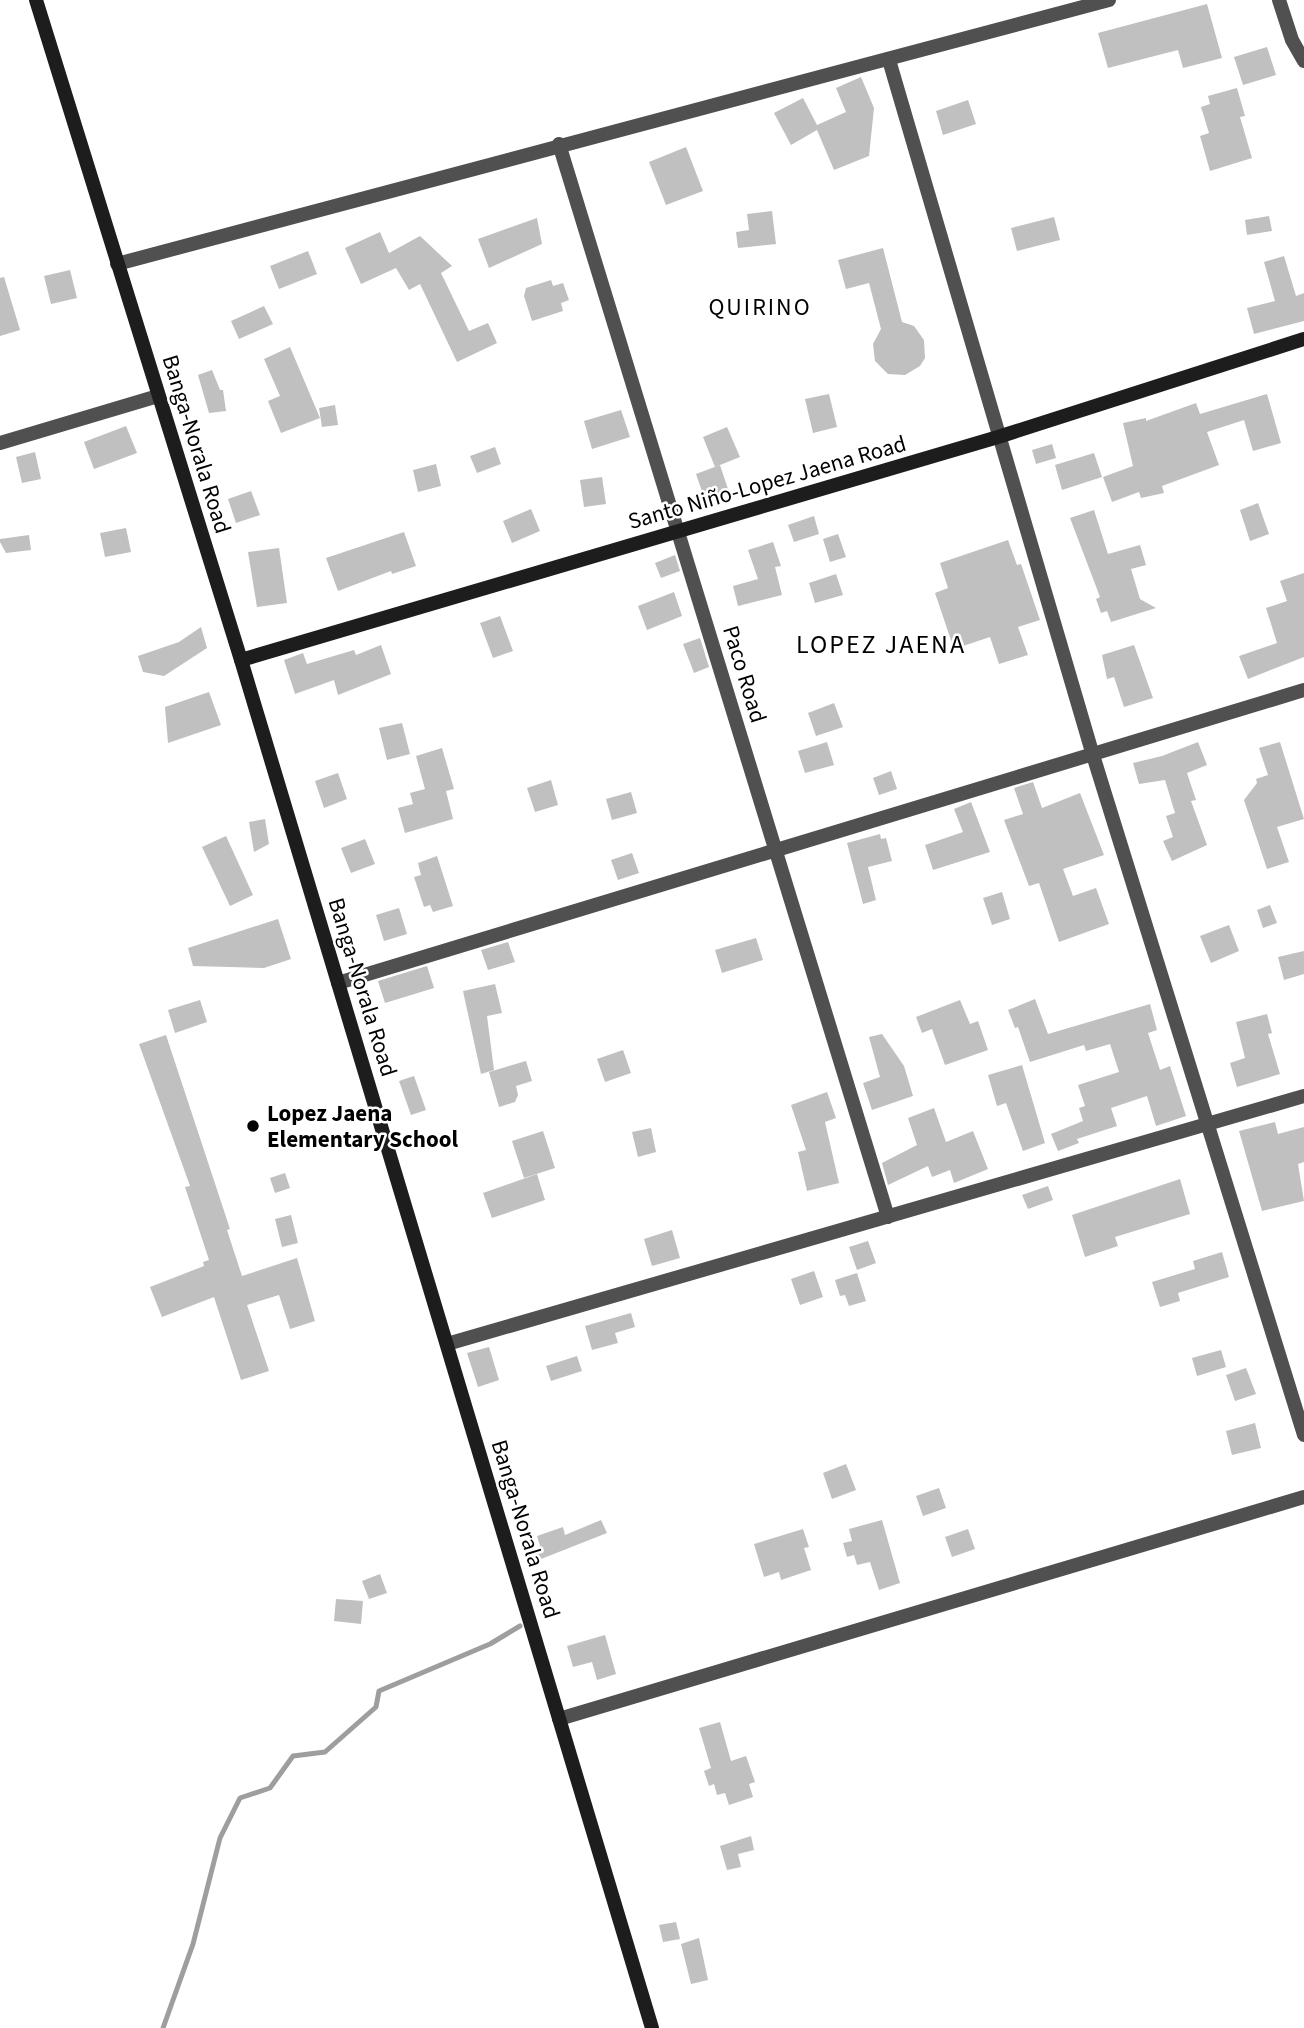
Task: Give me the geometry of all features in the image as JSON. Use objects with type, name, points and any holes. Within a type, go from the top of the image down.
[{"type":"main road","name":"Banga-Norala Road","points":[[36,0],[241,660],[652,2028]]},
{"type":"main road","name":"Santo Niño-Lopez Jaena Road","points":[[241,660],[998,437],[1304,339]]},
{"type":"street","points":[[117,264],[559,144],[889,60],[1109,0]]},
{"type":"street","points":[[1279,0],[1292,40],[1304,61]]},
{"type":"street","points":[[889,60],[1092,752],[1210,1124],[1304,1435]]},
{"type":"street","name":"Paco Road","points":[[559,144],[888,1217]]},
{"type":"street","points":[[0,443],[158,396]]},
{"type":"street","points":[[338,983],[1092,752],[1304,690]]},
{"type":"street","points":[[447,1344],[1304,1096]]},
{"type":"street","points":[[559,1719],[1304,1497]]},
{"type":"building","points":[[1207,4],[1222,58],[1183,68],[1178,50],[1108,68],[1098,33]]},
{"type":"building","points":[[1267,47],[1276,75],[1243,85],[1234,57]]},
{"type":"building","points":[[861,77],[874,108],[869,156],[834,170],[817,130],[791,145],[774,113],[803,98],[817,125],[846,112],[836,88]]},
{"type":"building","points":[[1237,88],[1245,116],[1240,117],[1252,158],[1210,171],[1200,136],[1209,133],[1201,107],[1210,104],[1208,96]]},
{"type":"building","points":[[968,100],[976,124],[943,135],[936,111]]},
{"type":"building","points":[[686,147],[703,191],[666,205],[649,162]]},
{"type":"building","points":[[772,211],[776,244],[738,248],[736,232],[749,230],[747,214]]},
{"type":"building","points":[[1269,216],[1272,231],[1247,235],[1245,220]]},
{"type":"building","points":[[1054,217],[1060,240],[1017,251],[1011,228]]},
{"type":"building","points":[[537,218],[542,244],[489,268],[478,239]]},
{"type":"building","points":[[380,232],[389,253],[420,236],[452,266],[441,273],[469,331],[488,323],[497,343],[457,362],[420,284],[409,290],[396,268],[361,284],[345,248]]},
{"type":"building","points":[[883,248],[902,322],[914,326],[924,340],[925,358],[920,366],[905,375],[888,374],[875,361],[873,344],[881,329],[869,283],[846,289],[838,260]]},
{"type":"building","points":[[308,251],[317,274],[279,289],[270,266]]},
{"type":"building","points":[[1284,256],[1296,296],[1304,293],[1304,321],[1254,334],[1247,308],[1275,301],[1264,262]]},
{"type":"building","points":[[70,270],[77,298],[51,304],[44,276]]},
{"type":"building","points":[[4,277],[20,330],[0,336],[0,278]]},
{"type":"building","points":[[551,280],[553,286],[563,283],[569,300],[561,303],[563,311],[532,321],[524,296],[526,288]]},
{"type":"building","points":[[264,306],[273,324],[239,339],[231,321]]},
{"type":"building","points":[[290,347],[320,418],[281,433],[268,401],[280,396],[264,359]]},
{"type":"building","points":[[212,370],[220,390],[223,390],[226,411],[209,413],[198,375]]},
{"type":"building","points":[[829,394],[837,427],[813,433],[805,399]]},
{"type":"building","points":[[1267,394],[1281,443],[1253,451],[1244,420],[1207,432],[1219,465],[1162,486],[1164,493],[1141,498],[1139,492],[1112,502],[1103,477],[1133,466],[1123,423],[1146,418],[1146,421],[1196,403],[1200,414]]},
{"type":"building","points":[[335,405],[338,425],[322,427],[319,408]]},
{"type":"building","points":[[621,410],[630,437],[592,449],[584,421]]},
{"type":"building","points":[[126,426],[137,453],[94,469],[84,442]]},
{"type":"building","points":[[727,427],[740,457],[715,467],[703,437]]},
{"type":"building","points":[[1052,444],[1056,458],[1036,464],[1032,450]]},
{"type":"building","points":[[495,447],[501,464],[477,473],[470,456]]},
{"type":"building","points":[[35,452],[41,479],[22,483],[16,457]]},
{"type":"building","points":[[1094,453],[1102,477],[1062,490],[1055,465]]},
{"type":"building","points":[[436,464],[441,486],[418,492],[413,470]]},
{"type":"building","points":[[720,465],[729,492],[705,500],[696,474]]},
{"type":"building","points":[[602,477],[606,504],[584,507],[580,480]]},
{"type":"building","points":[[251,491],[260,515],[236,523],[228,499]]},
{"type":"building","points":[[1258,503],[1269,534],[1250,541],[1240,510]]},
{"type":"building","points":[[531,509],[540,531],[512,543],[503,521]]},
{"type":"building","points":[[1094,510],[1108,554],[1140,545],[1146,565],[1131,569],[1140,599],[1156,608],[1111,622],[1107,611],[1101,613],[1096,599],[1100,597],[1070,518]]},
{"type":"building","points":[[814,516],[819,534],[794,542],[788,525]]},
{"type":"building","points":[[126,528],[131,552],[105,557],[100,533]]},
{"type":"building","points":[[404,532],[416,566],[392,574],[391,571],[338,591],[326,558]]},
{"type":"building","points":[[838,534],[846,557],[830,562],[823,539]]},
{"type":"building","points":[[29,535],[31,550],[6,553],[0,542],[0,539]]},
{"type":"building","points":[[1008,540],[1017,565],[1021,564],[1040,620],[1018,627],[1028,655],[999,664],[990,637],[954,649],[935,593],[948,588],[940,563]]},
{"type":"building","points":[[773,542],[781,566],[775,567],[782,595],[738,606],[733,586],[758,579],[748,550]]},
{"type":"building","points":[[279,548],[287,603],[257,607],[248,552]]},
{"type":"building","points":[[675,555],[680,571],[661,578],[655,563]]},
{"type":"building","points":[[1304,573],[1304,657],[1248,679],[1239,656],[1277,643],[1266,608],[1287,601],[1280,581]]},
{"type":"building","points":[[836,574],[843,595],[815,603],[809,583]]},
{"type":"building","points":[[674,592],[682,616],[647,630],[638,606]]},
{"type":"building","points":[[500,616],[513,651],[493,658],[480,623]]},
{"type":"building","points":[[201,627],[207,648],[164,676],[143,672],[138,656],[179,642]]},
{"type":"building","points":[[700,638],[709,667],[694,673],[683,644]]},
{"type":"building","points":[[381,645],[391,674],[338,695],[334,680],[295,694],[284,660],[303,653],[307,664],[354,650],[356,655]]},
{"type":"building","points":[[1134,645],[1153,698],[1124,707],[1114,677],[1107,679],[1102,655]]},
{"type":"building","points":[[209,692],[221,725],[168,743],[165,707]]},
{"type":"building","points":[[834,703],[843,727],[816,736],[808,713]]},
{"type":"building","points":[[402,723],[410,754],[387,760],[379,728]]},
{"type":"building","points":[[827,742],[834,765],[805,773],[798,751]]},
{"type":"building","points":[[1198,742],[1207,765],[1187,773],[1196,800],[1191,801],[1207,845],[1172,861],[1163,841],[1173,837],[1166,816],[1175,813],[1165,780],[1139,784],[1133,763],[1162,756]]},
{"type":"building","points":[[1280,742],[1304,819],[1277,827],[1289,862],[1267,869],[1244,800],[1257,783],[1256,779],[1268,775],[1259,748]]},
{"type":"building","points":[[442,748],[454,789],[446,791],[453,819],[405,833],[398,808],[413,804],[410,793],[425,789],[416,756]]},
{"type":"building","points":[[891,771],[897,789],[879,795],[873,778]]},
{"type":"building","points":[[338,773],[347,799],[324,808],[315,781]]},
{"type":"building","points":[[551,780],[558,805],[535,812],[527,788]]},
{"type":"building","points":[[1033,782],[1042,808],[1080,793],[1104,855],[1063,869],[1073,896],[1096,888],[1109,924],[1059,942],[1039,883],[1029,886],[1004,820],[1023,814],[1014,788]]},
{"type":"building","points":[[631,792],[637,813],[612,820],[606,799]]},
{"type":"building","points":[[971,802],[990,852],[933,870],[925,845],[963,832],[954,809]]},
{"type":"building","points":[[265,819],[269,844],[254,852],[249,822]]},
{"type":"building","points":[[880,834],[881,839],[886,838],[892,861],[868,867],[876,900],[863,904],[847,843]]},
{"type":"building","points":[[226,836],[253,895],[230,906],[202,847]]},
{"type":"building","points":[[365,839],[375,864],[351,873],[341,848]]},
{"type":"building","points":[[632,853],[639,873],[618,880],[611,860]]},
{"type":"building","points":[[437,856],[453,906],[433,912],[430,905],[424,907],[414,877],[421,875],[418,863]]},
{"type":"building","points":[[1002,892],[1010,919],[992,925],[983,898]]},
{"type":"building","points":[[1270,905],[1277,923],[1263,928],[1257,910]]},
{"type":"building","points":[[399,908],[407,934],[384,941],[376,915]]},
{"type":"building","points":[[278,919],[291,959],[264,968],[193,966],[188,948]]},
{"type":"building","points":[[1229,925],[1239,951],[1211,963],[1200,936]]},
{"type":"building","points":[[756,938],[763,960],[722,973],[715,950]]},
{"type":"building","points":[[508,942],[515,962],[488,970],[481,950]]},
{"type":"building","points":[[1304,951],[1304,974],[1284,980],[1278,957]]},
{"type":"building","points":[[427,966],[434,988],[385,1003],[378,981]]},
{"type":"building","points":[[495,984],[502,1013],[487,1016],[494,1070],[481,1074],[463,991]]},
{"type":"building","points":[[1035,999],[1048,1034],[1150,1004],[1157,1030],[1148,1033],[1160,1070],[1170,1066],[1186,1116],[1156,1126],[1147,1096],[1111,1108],[1117,1126],[1077,1139],[1079,1143],[1058,1151],[1051,1134],[1083,1121],[1079,1108],[1085,1106],[1078,1085],[1119,1072],[1110,1044],[1086,1051],[1084,1045],[1030,1062],[1018,1027],[1015,1028],[1008,1010]]},
{"type":"building","points":[[200,1000],[207,1022],[175,1033],[168,1010]]},
{"type":"building","points":[[960,1000],[970,1024],[978,1021],[988,1050],[945,1065],[932,1029],[922,1033],[916,1017]]},
{"type":"building","points":[[1267,1014],[1272,1033],[1268,1034],[1280,1074],[1237,1087],[1230,1063],[1245,1058],[1236,1022]]},
{"type":"building","points":[[882,1034],[904,1066],[913,1096],[872,1110],[863,1083],[880,1077],[869,1037]]},
{"type":"building","points":[[166,1035],[230,1229],[227,1230],[242,1276],[297,1258],[315,1321],[290,1329],[279,1295],[247,1305],[269,1371],[241,1380],[214,1297],[162,1317],[150,1287],[204,1266],[203,1262],[209,1260],[185,1187],[190,1186],[139,1044]]},
{"type":"building","points":[[623,1050],[631,1073],[605,1082],[597,1059]]},
{"type":"building","points":[[526,1061],[532,1081],[516,1086],[518,1095],[515,1102],[499,1107],[489,1072]]},
{"type":"building","points":[[1022,1065],[1045,1143],[1023,1151],[1006,1103],[997,1106],[988,1075]]},
{"type":"building","points":[[414,1076],[426,1110],[411,1115],[399,1081]]},
{"type":"building","points":[[827,1092],[836,1118],[825,1122],[839,1183],[807,1191],[798,1152],[806,1150],[791,1105]]},
{"type":"building","points":[[934,1108],[946,1142],[973,1131],[988,1169],[954,1183],[950,1170],[932,1177],[928,1166],[888,1185],[882,1163],[917,1145],[908,1118]]},
{"type":"building","points":[[1275,1122],[1278,1134],[1304,1127],[1304,1162],[1298,1164],[1304,1201],[1262,1211],[1239,1131]]},
{"type":"building","points":[[651,1128],[656,1152],[638,1157],[632,1132]]},
{"type":"building","points":[[543,1131],[555,1168],[524,1178],[512,1141]]},
{"type":"building","points":[[285,1173],[290,1188],[275,1193],[270,1178]]},
{"type":"building","points":[[537,1174],[545,1200],[492,1218],[483,1193]]},
{"type":"building","points":[[1180,1179],[1190,1214],[1115,1237],[1118,1246],[1085,1257],[1072,1215]]},
{"type":"building","points":[[1048,1186],[1053,1200],[1028,1209],[1022,1195]]},
{"type":"building","points":[[291,1215],[298,1243],[282,1247],[275,1219]]},
{"type":"building","points":[[672,1230],[680,1258],[652,1266],[644,1239]]},
{"type":"building","points":[[868,1241],[876,1263],[857,1270],[849,1247]]},
{"type":"building","points":[[1222,1252],[1229,1277],[1178,1293],[1180,1301],[1160,1307],[1152,1282],[1195,1269],[1193,1261]]},
{"type":"building","points":[[814,1271],[823,1297],[800,1305],[791,1279]]},
{"type":"building","points":[[857,1273],[866,1301],[849,1306],[845,1295],[840,1296],[835,1280]]},
{"type":"building","points":[[631,1313],[635,1327],[615,1333],[618,1343],[592,1350],[585,1326]]},
{"type":"building","points":[[489,1347],[499,1380],[478,1387],[467,1353]]},
{"type":"building","points":[[1221,1350],[1226,1367],[1197,1376],[1192,1358]]},
{"type":"building","points":[[577,1356],[582,1371],[551,1381],[546,1366]]},
{"type":"building","points":[[1246,1368],[1256,1394],[1235,1401],[1226,1375]]},
{"type":"building","points":[[1255,1423],[1261,1448],[1232,1455],[1226,1431]]},
{"type":"building","points":[[846,1464],[856,1490],[832,1499],[823,1473]]},
{"type":"building","points":[[939,1488],[946,1508],[923,1516],[916,1496]]},
{"type":"building","points":[[601,1520],[607,1533],[536,1561],[531,1550],[540,1546],[537,1536],[563,1527],[565,1535]]},
{"type":"building","points":[[882,1520],[900,1583],[879,1590],[870,1562],[857,1565],[854,1555],[847,1557],[843,1543],[852,1541],[849,1529]]},
{"type":"building","points":[[803,1529],[809,1547],[804,1548],[811,1570],[781,1580],[779,1572],[764,1577],[754,1544]]},
{"type":"building","points":[[968,1529],[975,1549],[952,1557],[945,1537]]},
{"type":"building","points":[[380,1574],[387,1593],[369,1599],[362,1581]]},
{"type":"building","points":[[336,1599],[363,1601],[361,1624],[334,1621]]},
{"type":"building","points":[[605,1635],[616,1674],[597,1680],[592,1662],[573,1667],[567,1646]]},
{"type":"building","points":[[720,1722],[731,1761],[746,1756],[755,1782],[749,1784],[753,1797],[729,1805],[725,1793],[717,1795],[714,1784],[709,1786],[704,1771],[711,1768],[699,1728]]},
{"type":"building","points":[[751,1836],[754,1850],[738,1854],[741,1867],[727,1870],[720,1846]]},
{"type":"building","points":[[676,1922],[680,1939],[663,1942],[659,1925]]},
{"type":"building","points":[[699,1938],[708,1980],[691,1984],[681,1944]]},
{"type":"waterway","points":[[163,2028],[193,1944],[220,1838],[240,1798],[270,1788],[293,1756],[325,1752],[376,1707],[379,1691],[490,1644],[520,1626]]},
{"type":"place","name":"Lopez Jaena Elementary School","points":[[253,1126]]},
{"type":"district","name":"QUIRINO","points":[[760,307]]},
{"type":"district","name":"LOPEZ JAENA","points":[[881,644]]}]
